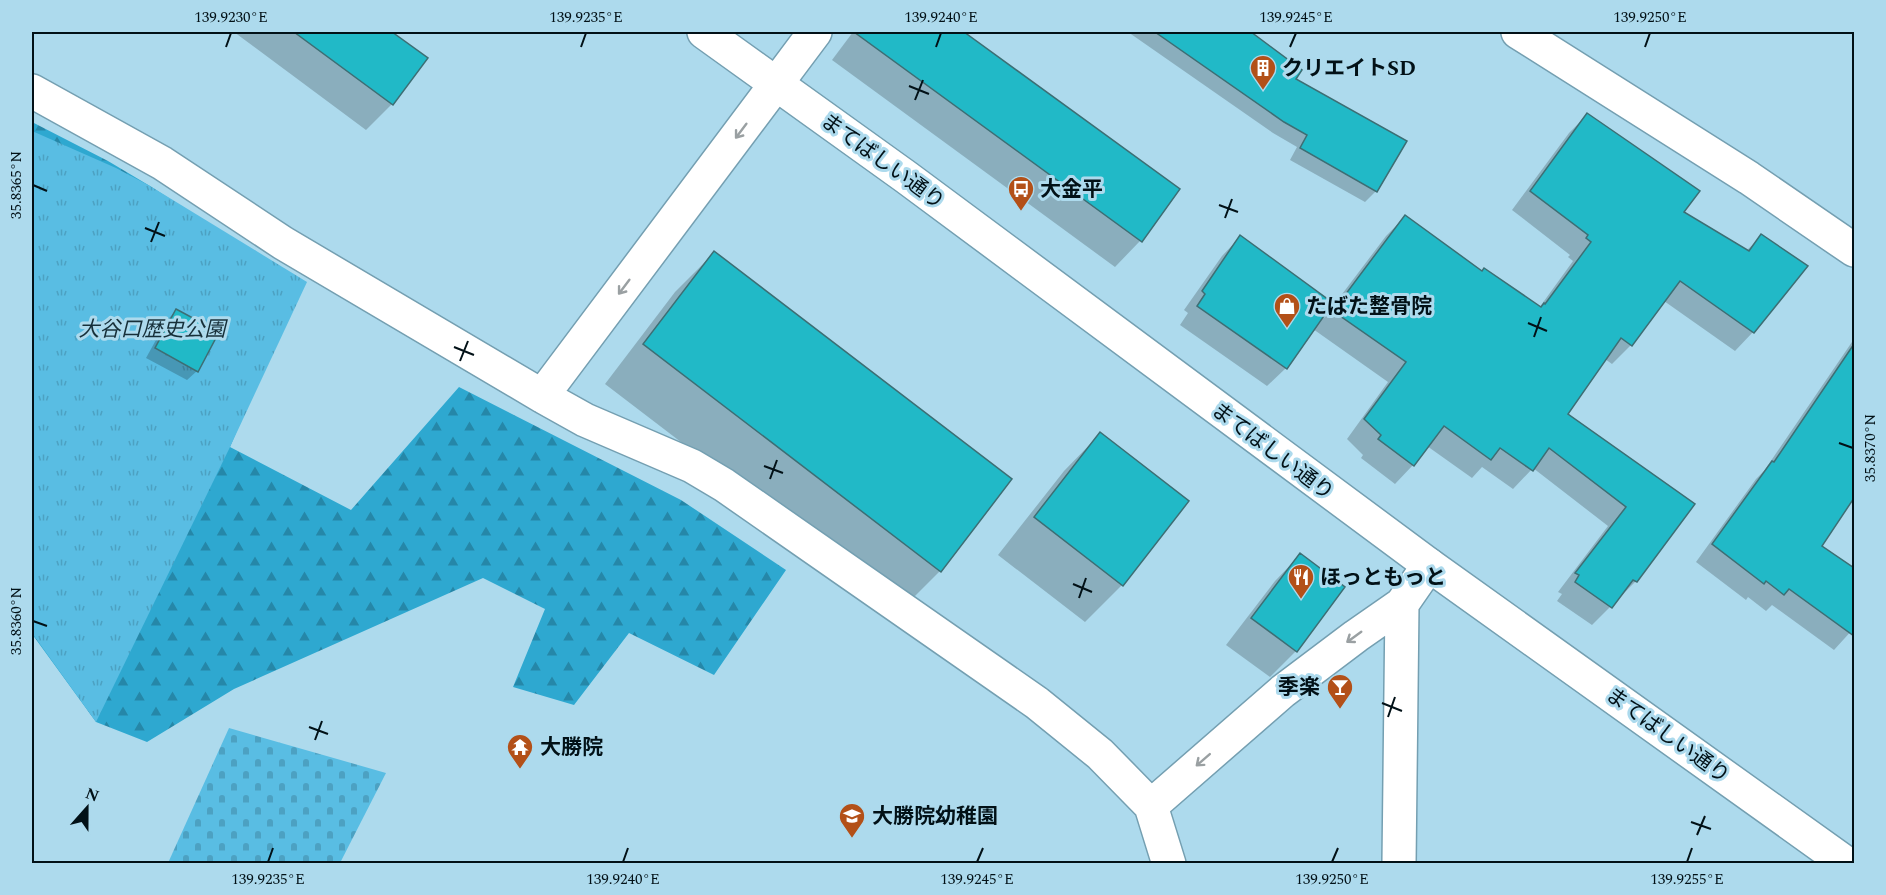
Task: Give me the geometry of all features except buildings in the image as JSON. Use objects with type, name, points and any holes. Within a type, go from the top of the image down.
[{"type":"street","name":"まてばしい通り","points":[[704,32],[906,177],[1429,565],[1847,864]]},
{"type":"street","points":[[542,396],[815,32]]},
{"type":"street","points":[[1518,32],[1749,178],[1854,250]]},
{"type":"street","points":[[32,91],[162,163],[283,243],[542,396],[585,420],[692,466],[724,485],[1037,703],[1100,754],[1151,806],[1169,864]]},
{"type":"street","points":[[1151,806],[1283,691],[1402,604],[1429,565]]},
{"type":"street","points":[[1399,864],[1402,604]]},
{"type":"green space","points":[[32,122],[108,161],[150,186],[300,283],[230,447],[351,510],[459,387],[681,500],[786,570],[714,675],[629,633],[574,705],[513,687],[545,609],[483,578],[234,689],[147,742],[96,722],[32,634]]},
{"type":"green space","name":"大谷口歴史公園","points":[[32,131],[116,168],[150,186],[307,282],[230,447],[96,722],[32,633]]},
{"type":"green space","points":[[229,728],[386,773],[340,863],[168,863]]},
{"type":"place","name":"クリエイトSD","points":[[1263,91]]},
{"type":"place","name":"大金平","points":[[1021,212]]},
{"type":"place","name":"たばた整骨院","points":[[1287,329]]},
{"type":"place","name":"ほっともっと","points":[[1301,600]]},
{"type":"place","name":"季楽","points":[[1340,710]]},
{"type":"place","name":"大勝院","points":[[520,770]]},
{"type":"place","name":"大勝院幼稚園","points":[[852,839]]}]
